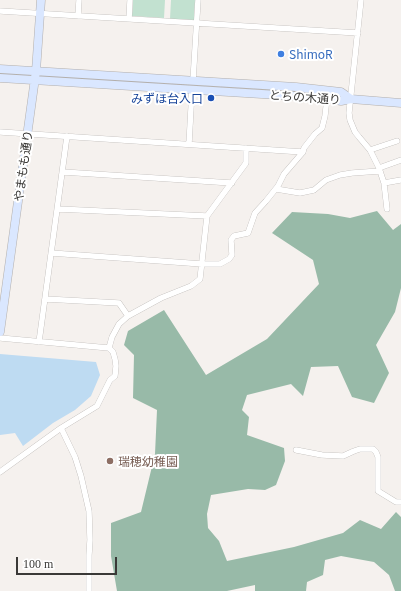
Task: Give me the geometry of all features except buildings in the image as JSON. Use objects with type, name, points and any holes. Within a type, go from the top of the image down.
[{"type":"street","name":"やまもも通り","points":[[0,332],[35,81],[41,0]]},
{"type":"street","points":[[78,16],[79,0]]},
{"type":"street","points":[[129,19],[130,0]]},
{"type":"street","points":[[193,81],[198,0]]},
{"type":"street","points":[[361,0],[349,108],[350,120],[355,132],[370,150],[379,170],[384,183],[387,209]]},
{"type":"street","points":[[0,11],[358,34]]},
{"type":"street","name":"とちの木通り","points":[[0,69],[296,87],[341,92],[351,99]]},
{"type":"street","name":"とちの木通り","points":[[0,78],[327,98],[341,101],[351,99]]},
{"type":"street","points":[[189,144],[192,90]]},
{"type":"street","points":[[51,253],[202,264],[220,264],[229,259],[232,255],[231,240],[234,236],[248,233],[255,213],[276,189],[284,174],[303,152],[304,148],[315,134],[322,128],[327,98]]},
{"type":"street","points":[[351,99],[401,103]]},
{"type":"street","points":[[0,132],[303,152]]},
{"type":"street","points":[[39,342],[68,136]]},
{"type":"street","points":[[370,150],[396,141]]},
{"type":"street","points":[[109,348],[112,337],[119,324],[128,316],[161,298],[191,286],[200,279],[207,216],[246,164],[246,148]]},
{"type":"street","points":[[276,189],[300,193],[314,190],[326,180],[340,175],[379,170],[401,160]]},
{"type":"street","points":[[63,172],[232,183]]},
{"type":"street","points":[[384,183],[401,180]]},
{"type":"street","points":[[58,209],[207,216]]},
{"type":"street","points":[[45,299],[119,303],[128,316]]},
{"type":"street","points":[[0,338],[109,348],[113,352],[115,359],[115,376],[110,380],[97,406],[61,428],[0,472]]},
{"type":"street","points":[[61,428],[75,457],[89,511],[89,591]]},
{"type":"street","points":[[296,450],[322,455],[343,456],[360,449],[373,448],[378,457],[378,491],[396,502],[401,502]]},
{"type":"green space","points":[[133,0],[165,0],[164,18],[132,16]]},
{"type":"green space","points":[[171,0],[195,0],[194,20],[170,19]]},
{"type":"green space","points":[[377,211],[393,230],[401,224],[401,288],[395,312],[376,345],[389,373],[374,403],[352,397],[338,366],[311,367],[303,396],[291,384],[247,395],[242,410],[249,417],[247,435],[284,448],[285,461],[276,485],[265,490],[248,489],[211,495],[207,514],[208,528],[219,541],[227,561],[294,547],[343,533],[360,520],[381,529],[396,512],[401,517],[401,591],[395,591],[389,575],[374,562],[341,556],[325,560],[323,575],[307,582],[306,591],[255,591],[255,585],[227,591],[117,591],[111,556],[111,523],[141,512],[155,454],[157,410],[133,398],[134,355],[124,345],[128,331],[164,310],[206,375],[267,339],[319,284],[313,260],[272,233],[292,212],[328,214],[350,218]]},
{"type":"water","points":[[0,354],[96,362],[100,375],[91,396],[75,410],[53,423],[23,446],[15,433],[0,435]]},
{"type":"place","name":"ShimoR","points":[[281,54]]},
{"type":"place","name":"みずほ台入口","points":[[211,98]]},
{"type":"place","name":"瑞穂幼稚園","points":[[110,461]]}]
